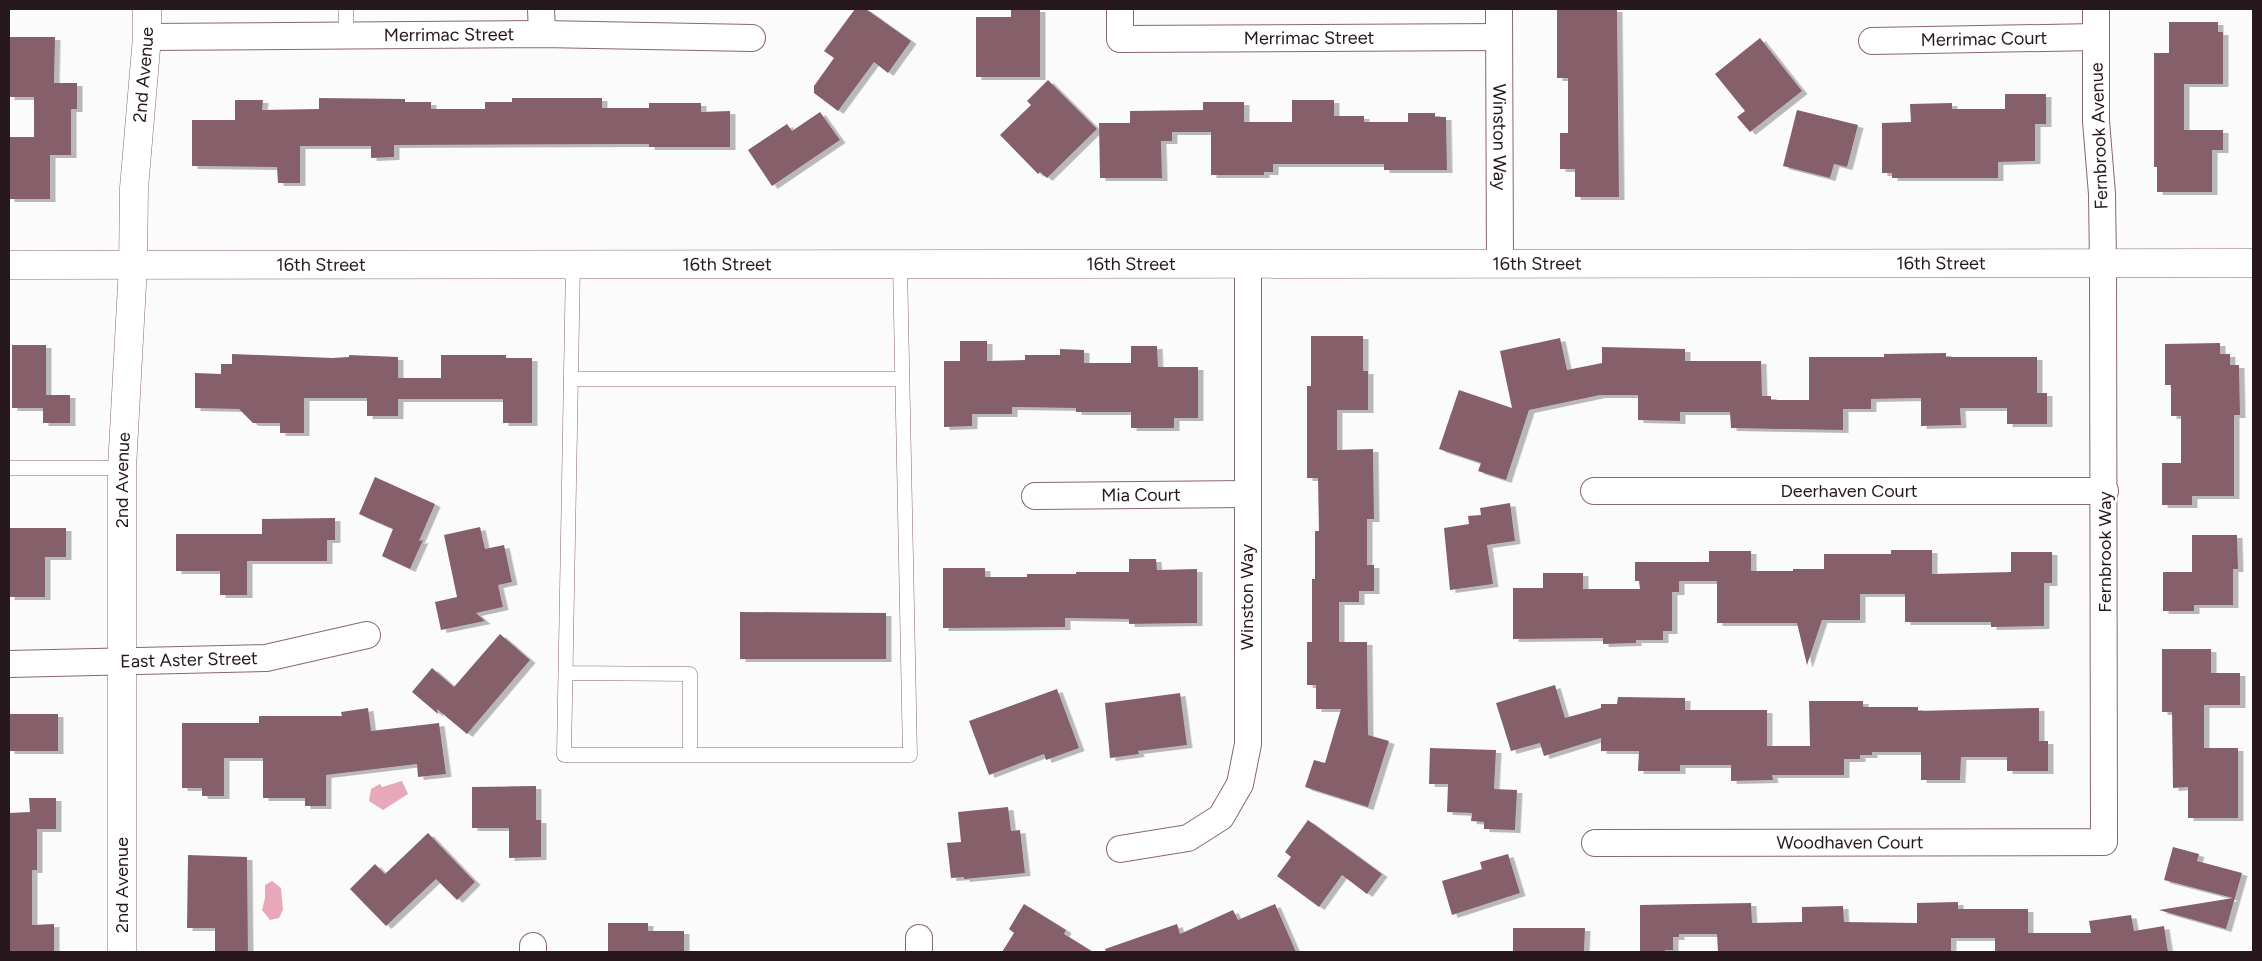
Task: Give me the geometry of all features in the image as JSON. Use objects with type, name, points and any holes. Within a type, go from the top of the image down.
[{"type":"main road","name":"2nd Avenue","points":[[122,952],[122,468],[134,266],[134,188],[147,37],[147,9]]},
{"type":"main road","name":"16th Street","points":[[9,265],[2253,264]]},
{"type":"street","points":[[541,9],[542,34]]},
{"type":"street","name":"Merrimac Street","points":[[1120,9],[1120,39],[1499,37]]},
{"type":"street","name":"Winston Way","points":[[1499,9],[1500,264]]},
{"type":"street","name":"Fernbrook Avenue","points":[[2096,9],[2096,121],[2102,194],[2103,263]]},
{"type":"street","name":"Merrimac Street","points":[[147,37],[542,34],[752,38]]},
{"type":"street","name":"Merrimac Court","points":[[1872,41],[2096,37]]},
{"type":"street","name":"Fernbrook Way","points":[[2103,263],[2105,490],[2104,842]]},
{"type":"street","name":"Winston Way","points":[[1120,849],[1188,838],[1221,817],[1240,784],[1248,744],[1248,264]]},
{"type":"street","name":"Deerhaven Court","points":[[1594,490],[2105,490]]},
{"type":"street","name":"Mia Court","points":[[1035,496],[1247,494]]},
{"type":"street","name":"East Aster Street","points":[[9,664],[266,658],[367,634]]},
{"type":"street","name":"Woodhaven Court","points":[[1595,843],[2104,842]]},
{"type":"lane","points":[[346,9],[346,36]]},
{"type":"lane","points":[[573,265],[564,755],[910,755],[900,265]]},
{"type":"lane","points":[[571,379],[902,379]]},
{"type":"lane","points":[[9,468],[122,468]]},
{"type":"lane","points":[[566,673],[690,674],[690,755]]},
{"type":"shaded area","points":[[402,781],[408,794],[383,810],[369,801],[371,789],[380,784],[382,787]]},
{"type":"shaded area","points":[[272,881],[281,888],[283,910],[279,918],[270,920],[262,910],[265,898],[265,885]]},
{"type":"building","points":[[855,9],[866,9],[911,41],[888,73],[874,62],[838,111],[814,93],[814,86],[834,58],[824,51]]},
{"type":"building","points":[[1011,9],[1040,9],[1040,77],[976,77],[976,17],[1011,17]]},
{"type":"building","points":[[1557,9],[1617,9],[1619,197],[1575,197],[1575,169],[1560,169],[1560,133],[1568,133],[1568,78],[1557,78]]},
{"type":"building","points":[[2169,22],[2218,22],[2218,32],[2223,32],[2223,84],[2184,84],[2184,130],[2223,130],[2223,150],[2212,150],[2212,192],[2157,192],[2157,167],[2154,167],[2154,53],[2169,53]]},
{"type":"building","points":[[9,37],[55,37],[54,83],[77,83],[77,109],[71,109],[71,155],[50,155],[50,199],[9,199],[9,137],[34,137],[34,97],[9,97]]},
{"type":"building","points":[[1760,38],[1802,91],[1750,132],[1737,117],[1745,111],[1715,74]]},
{"type":"building","points":[[1048,80],[1097,129],[1047,178],[1040,172],[1038,174],[1000,135],[1031,105],[1027,101]]},
{"type":"building","points":[[2005,94],[2046,94],[2046,124],[2035,124],[2035,161],[1998,162],[1998,178],[1892,178],[1892,173],[1882,173],[1882,123],[1911,122],[1910,104],[1952,103],[1952,109],[2005,109]]},
{"type":"building","points":[[319,98],[405,99],[405,102],[431,102],[431,109],[485,109],[485,102],[512,102],[512,98],[602,98],[602,108],[649,108],[649,103],[701,103],[701,112],[730,111],[730,147],[649,147],[649,144],[394,145],[394,157],[371,158],[371,146],[300,146],[300,183],[278,183],[277,167],[192,166],[192,120],[235,120],[235,100],[263,100],[262,110],[319,109]]},
{"type":"building","points":[[1292,100],[1334,100],[1334,116],[1364,116],[1364,122],[1408,122],[1408,113],[1435,113],[1435,117],[1446,117],[1447,170],[1384,170],[1384,164],[1273,164],[1273,172],[1264,172],[1264,175],[1211,175],[1211,132],[1172,132],[1172,141],[1161,141],[1162,178],[1100,178],[1099,123],[1130,123],[1130,111],[1203,110],[1203,102],[1244,102],[1244,122],[1292,122]]},
{"type":"building","points":[[1797,110],[1858,125],[1847,167],[1834,164],[1830,178],[1783,166]]},
{"type":"building","points":[[820,112],[840,140],[772,186],[748,150],[787,124],[792,131]]},
{"type":"building","points":[[1311,336],[1363,336],[1363,371],[1368,371],[1368,410],[1337,410],[1337,450],[1373,449],[1374,519],[1367,519],[1367,565],[1374,565],[1374,591],[1359,591],[1359,602],[1339,602],[1339,642],[1367,642],[1368,735],[1389,741],[1368,807],[1305,787],[1314,760],[1325,763],[1341,709],[1316,709],[1316,685],[1307,685],[1307,642],[1312,642],[1312,579],[1315,579],[1315,531],[1319,531],[1318,478],[1307,478],[1307,386],[1311,386]]},
{"type":"building","points":[[1560,338],[1567,370],[1602,363],[1602,347],[1685,349],[1685,361],[1761,361],[1762,396],[1771,396],[1771,400],[1809,400],[1809,357],[1884,357],[1884,354],[1946,353],[1946,357],[2037,357],[2037,393],[2047,393],[2047,424],[2007,424],[2007,408],[1960,408],[1961,425],[1921,426],[1921,398],[1871,399],[1871,409],[1843,409],[1843,430],[1731,428],[1730,412],[1680,412],[1680,421],[1638,420],[1638,395],[1600,395],[1529,410],[1506,480],[1478,471],[1481,463],[1439,449],[1459,390],[1512,408],[1500,351]]},
{"type":"building","points":[[960,341],[987,341],[987,361],[1025,360],[1025,355],[1060,355],[1060,349],[1084,350],[1084,363],[1131,363],[1131,346],[1157,346],[1158,367],[1198,367],[1198,418],[1174,418],[1174,428],[1131,428],[1131,412],[1076,412],[1076,408],[1012,407],[1012,414],[972,414],[972,426],[944,427],[944,361],[960,361]]},
{"type":"building","points":[[2220,343],[2220,354],[2230,354],[2230,365],[2239,365],[2240,415],[2234,415],[2234,496],[2192,496],[2192,505],[2162,505],[2162,463],[2181,463],[2181,416],[2171,416],[2171,385],[2165,385],[2165,344]]},
{"type":"building","points":[[12,345],[46,345],[46,395],[70,395],[70,423],[43,423],[43,408],[12,408]]},
{"type":"building","points":[[232,354],[332,358],[349,357],[349,355],[398,357],[398,378],[441,378],[441,355],[506,355],[506,358],[532,358],[532,423],[503,423],[503,399],[398,399],[398,416],[367,416],[367,398],[304,398],[304,433],[280,433],[280,423],[253,423],[239,409],[195,408],[195,373],[221,374],[221,364],[232,364]]},
{"type":"building","points":[[375,477],[435,504],[419,541],[423,540],[410,569],[382,556],[393,529],[359,514]]},
{"type":"building","points":[[1510,503],[1515,541],[1487,545],[1493,584],[1450,590],[1444,528],[1469,524],[1468,516],[1481,515],[1480,508]]},
{"type":"building","points":[[335,518],[335,540],[327,540],[327,561],[247,561],[247,595],[220,595],[220,571],[176,571],[176,534],[262,534],[262,519]]},
{"type":"building","points":[[480,527],[485,549],[504,545],[512,582],[498,585],[503,607],[476,613],[485,621],[441,630],[435,602],[457,597],[444,535]]},
{"type":"building","points":[[9,528],[66,528],[66,557],[45,557],[45,597],[9,597]]},
{"type":"building","points":[[2192,535],[2237,535],[2238,569],[2233,569],[2233,605],[2194,605],[2194,611],[2163,611],[2163,572],[2192,572]]},
{"type":"building","points":[[1891,550],[1932,550],[1932,574],[2011,572],[2011,552],[2052,552],[2052,583],[2044,583],[2044,626],[1991,627],[1991,622],[1905,622],[1905,594],[1860,594],[1860,620],[1822,620],[1807,665],[1797,623],[1717,623],[1717,581],[1679,581],[1679,592],[1672,592],[1672,631],[1663,631],[1663,640],[1636,640],[1636,643],[1603,644],[1603,638],[1513,639],[1513,588],[1543,588],[1543,573],[1583,573],[1583,589],[1640,589],[1639,581],[1635,581],[1635,562],[1709,562],[1709,551],[1751,551],[1751,571],[1793,571],[1793,569],[1824,569],[1824,554],[1891,554]]},
{"type":"building","points":[[1129,559],[1156,559],[1157,570],[1197,569],[1197,623],[1129,624],[1129,619],[1065,618],[1065,627],[943,628],[943,568],[985,568],[985,577],[1027,577],[1027,574],[1129,572]]},
{"type":"building","points":[[740,612],[886,613],[886,659],[740,659]]},
{"type":"building","points":[[500,634],[530,660],[467,734],[437,709],[438,714],[412,692],[432,668],[454,687]]},
{"type":"building","points":[[2162,649],[2211,649],[2211,673],[2240,673],[2240,705],[2204,705],[2204,748],[2238,748],[2238,818],[2188,818],[2188,787],[2173,788],[2172,712],[2162,712]]},
{"type":"building","points":[[1555,685],[1565,718],[1601,708],[1601,704],[1617,704],[1618,697],[1685,698],[1685,710],[1767,710],[1767,746],[1810,746],[1809,701],[1863,701],[1863,707],[1918,707],[1918,711],[2039,708],[2039,741],[2048,741],[2048,771],[2007,771],[2007,757],[1961,757],[1960,780],[1921,780],[1921,752],[1872,752],[1872,755],[1860,755],[1860,759],[1844,759],[1844,775],[1772,775],[1773,780],[1731,781],[1731,765],[1680,765],[1680,771],[1638,771],[1639,751],[1601,751],[1601,738],[1544,756],[1540,743],[1511,751],[1496,703]]},
{"type":"building","points":[[1057,689],[1079,748],[1046,760],[1044,754],[989,775],[969,721]]},
{"type":"building","points":[[1180,693],[1187,745],[1138,751],[1139,754],[1110,758],[1105,703]]},
{"type":"building","points":[[368,708],[371,731],[439,723],[446,774],[418,777],[417,764],[326,775],[326,806],[305,806],[305,798],[263,798],[263,758],[224,758],[224,796],[202,796],[202,788],[182,788],[182,723],[259,723],[259,716],[342,716],[341,712]]},
{"type":"building","points":[[9,714],[58,714],[58,751],[9,751]]},
{"type":"building","points":[[1430,748],[1496,750],[1494,789],[1517,790],[1515,830],[1484,829],[1484,822],[1471,821],[1472,813],[1447,812],[1448,784],[1429,784]]},
{"type":"building","points":[[536,786],[536,820],[541,820],[541,857],[509,858],[509,828],[472,828],[472,787]]},
{"type":"building","points":[[29,798],[56,798],[56,829],[37,829],[37,870],[32,870],[32,925],[54,924],[54,952],[9,952],[9,813],[30,812]]},
{"type":"building","points":[[1008,807],[1011,831],[1020,830],[1025,873],[964,879],[964,877],[951,878],[947,843],[961,842],[958,812]]},
{"type":"building","points":[[1308,820],[1382,874],[1367,894],[1342,875],[1319,907],[1277,876],[1291,857],[1285,852]]},
{"type":"building","points":[[428,833],[475,882],[457,900],[436,879],[386,926],[350,889],[375,864],[385,874]]},
{"type":"building","points":[[2173,847],[2199,854],[2197,861],[2242,873],[2226,929],[2159,910],[2233,898],[2164,880]]},
{"type":"building","points":[[1508,854],[1520,893],[1452,915],[1442,881],[1482,869],[1480,862]]},
{"type":"building","points":[[188,855],[247,857],[248,952],[215,952],[215,928],[187,928]]},
{"type":"building","points":[[1958,902],[1958,909],[2028,909],[2028,933],[2091,933],[2089,921],[2131,915],[2134,931],[2164,926],[2168,952],[1995,952],[1995,938],[1951,938],[1951,952],[1718,952],[1717,934],[1679,934],[1679,937],[1673,937],[1673,950],[1665,950],[1665,952],[1640,952],[1640,905],[1751,903],[1752,923],[1802,922],[1802,907],[1843,906],[1844,922],[1917,923],[1917,903]]},
{"type":"building","points":[[1024,904],[1066,930],[1064,934],[1093,952],[1002,952],[1014,933],[1009,929]]},
{"type":"building","points":[[1275,904],[1296,952],[1106,952],[1105,949],[1177,924],[1180,934],[1233,910],[1238,920]]},
{"type":"building","points":[[608,923],[648,923],[648,931],[684,931],[684,952],[608,952]]},
{"type":"building","points":[[1513,928],[1585,928],[1584,952],[1513,952]]}]
